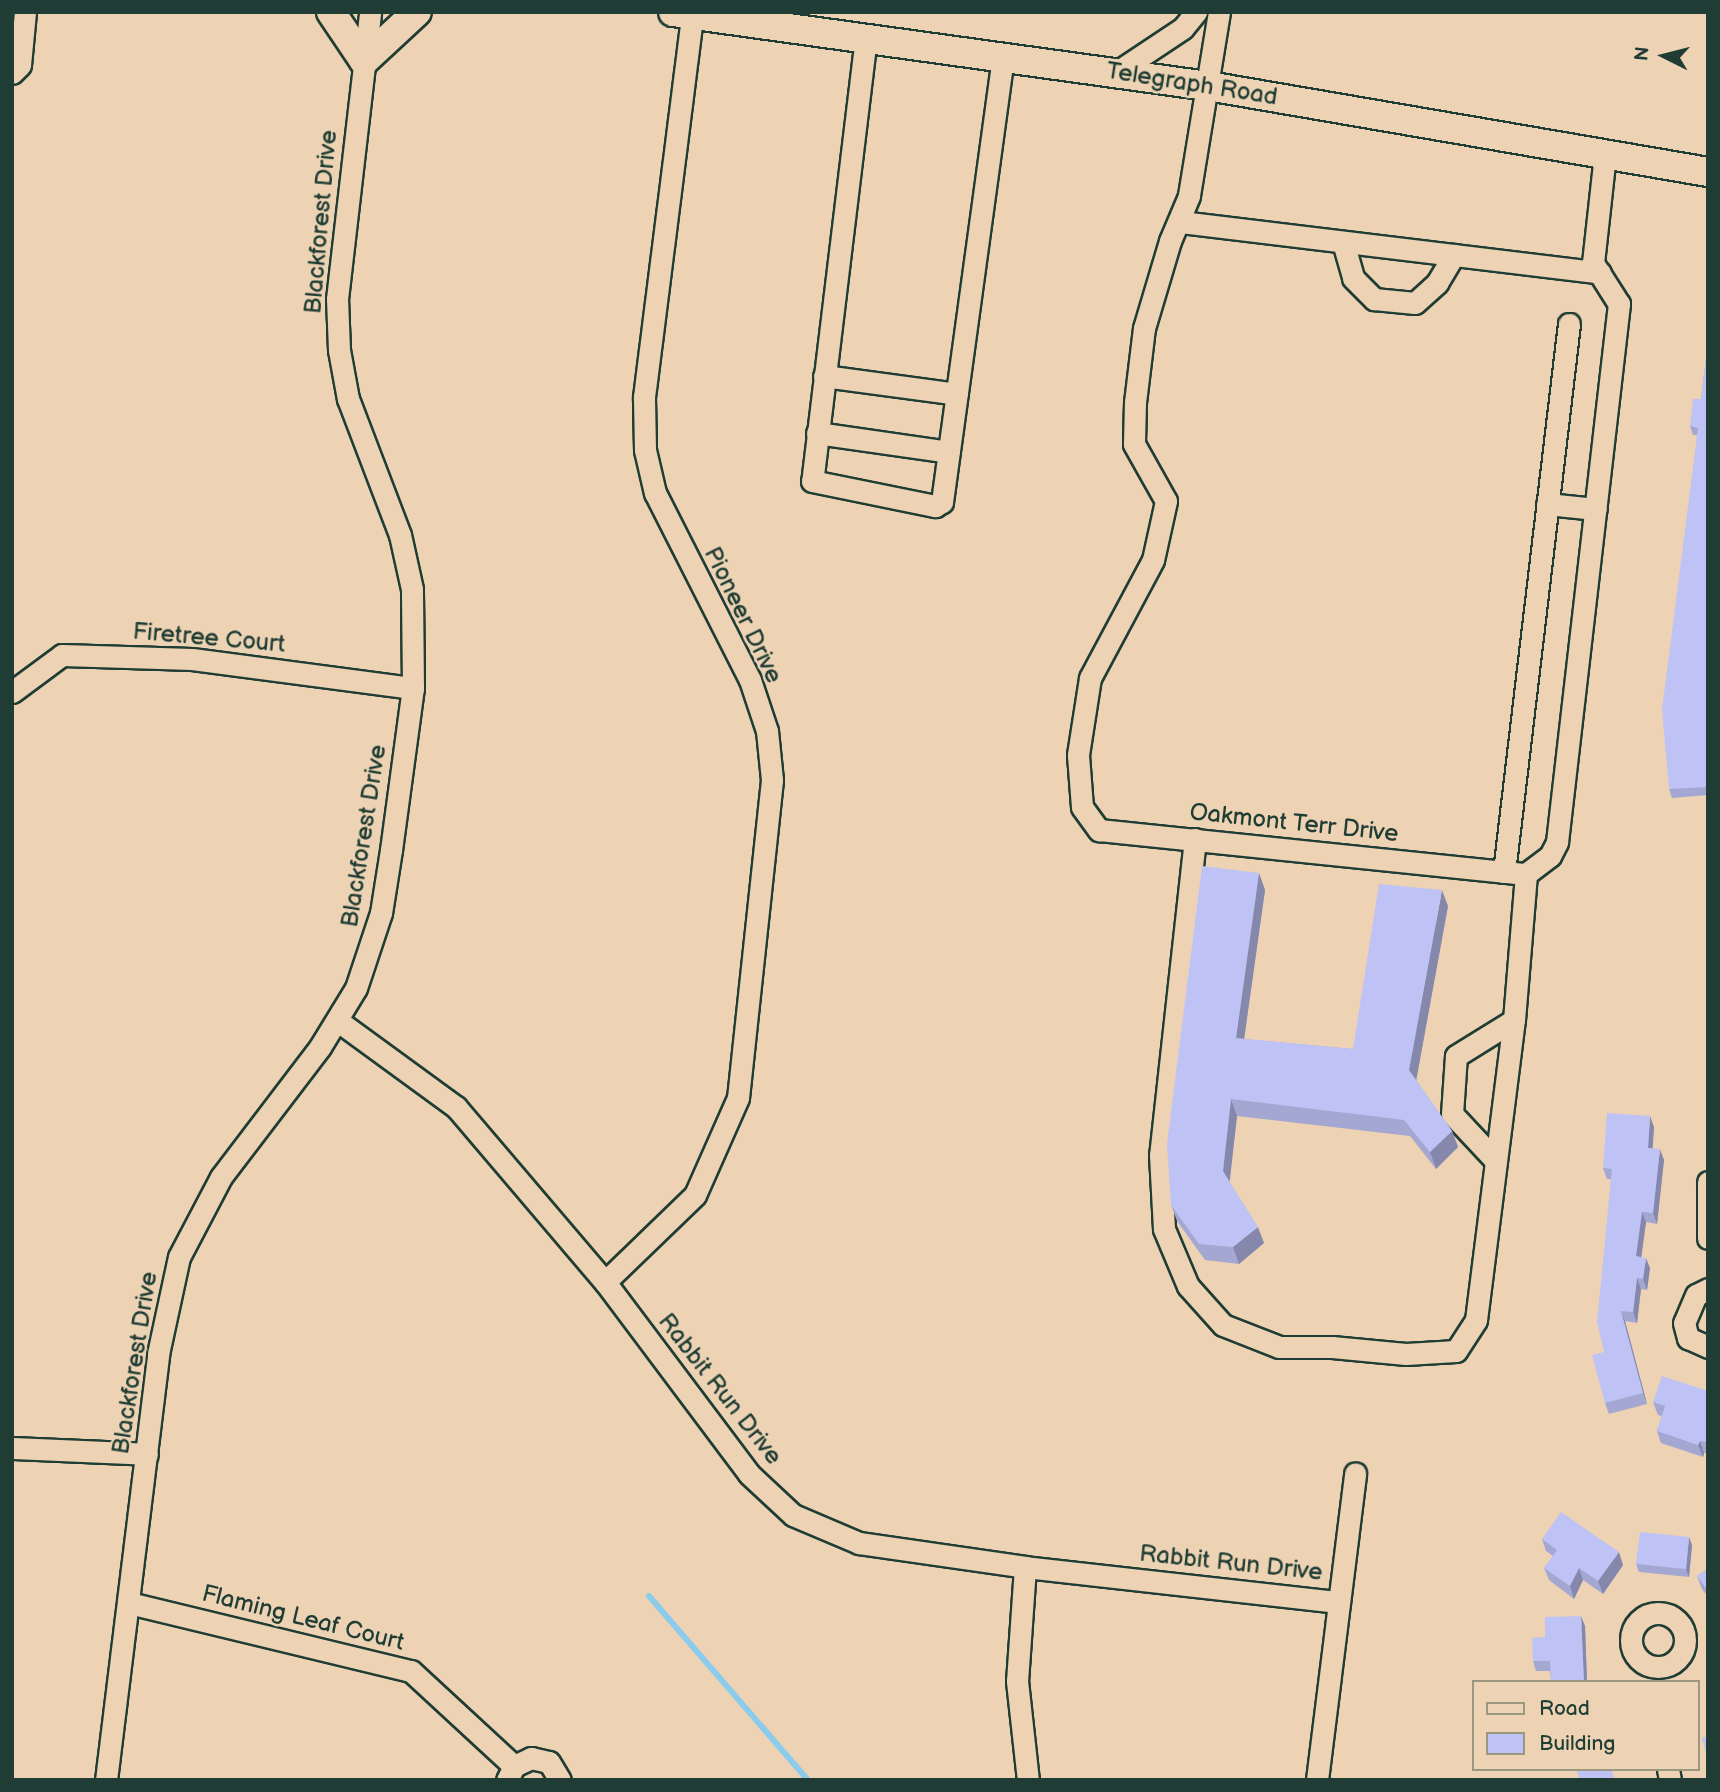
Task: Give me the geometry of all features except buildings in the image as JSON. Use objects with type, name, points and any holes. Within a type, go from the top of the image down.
[{"type":"main road","points":[[331,12],[364,61],[417,12]]},
{"type":"main road","name":"Telegraph Road","points":[[683,13],[1208,86],[1708,172]]},
{"type":"street","points":[[12,73],[20,65],[25,12]]},
{"type":"street","name":"Blackforest Drive","points":[[106,1780],[166,1299],[179,1257],[221,1177],[338,1021],[370,955],[382,913],[413,688],[412,589],[403,548],[348,399],[339,350],[339,257],[370,12]]},
{"type":"street","points":[[1117,72],[1173,36],[1196,12]]},
{"type":"street","name":"Oakmont Terr Drive","points":[[1219,12],[1208,86],[1181,222],[1170,241],[1144,328],[1135,402],[1134,444],[1166,501],[1153,560],[1090,678],[1079,755],[1082,807],[1099,830],[1526,874]]},
{"type":"street","name":"Pioneer Drive","points":[[605,1282],[695,1195],[738,1098],[772,780],[767,731],[750,680],[655,493],[645,450],[644,397],[683,13]]},
{"type":"street","points":[[866,37],[812,477],[815,485],[935,506],[943,502],[1003,56]]},
{"type":"street","points":[[1195,838],[1160,1155],[1164,1229],[1188,1286],[1223,1325],[1279,1348],[1332,1347],[1406,1354],[1456,1352],[1476,1320],[1514,1020],[1526,874],[1550,856],[1557,842],[1619,304],[1593,263],[1605,155]]},
{"type":"street","points":[[1181,222],[1600,273]]},
{"type":"street","points":[[1343,242],[1353,278],[1374,299],[1415,303],[1437,283],[1454,255]]},
{"type":"street","points":[[1504,872],[1569,324]]},
{"type":"street","points":[[824,376],[957,394]]},
{"type":"street","points":[[817,433],[949,452]]},
{"type":"street","points":[[1547,505],[1595,509]]},
{"type":"street","name":"Firetree Court","points":[[12,692],[62,655],[192,659],[413,688]]},
{"type":"street","points":[[1496,1161],[1452,1114],[1456,1056],[1514,1020]]},
{"type":"street","name":"Rabbit Run Drive","points":[[338,1021],[456,1107],[605,1282],[749,1474],[793,1515],[859,1543],[1025,1567],[1339,1602]]},
{"type":"street","points":[[1708,1182],[1708,1238]]},
{"type":"street","points":[[1708,1289],[1696,1295],[1684,1323],[1688,1338],[1708,1347]]},
{"type":"street","points":[[12,1448],[147,1454]]},
{"type":"street","points":[[1317,1780],[1355,1473]]},
{"type":"street","points":[[1025,1567],[1017,1681],[1028,1780]]},
{"type":"street","name":"Flaming Leaf Court","points":[[129,1603],[411,1671],[510,1773],[540,1758],[555,1769],[560,1780]]},
{"type":"waterway","points":[[649,1596],[808,1780]]}]
